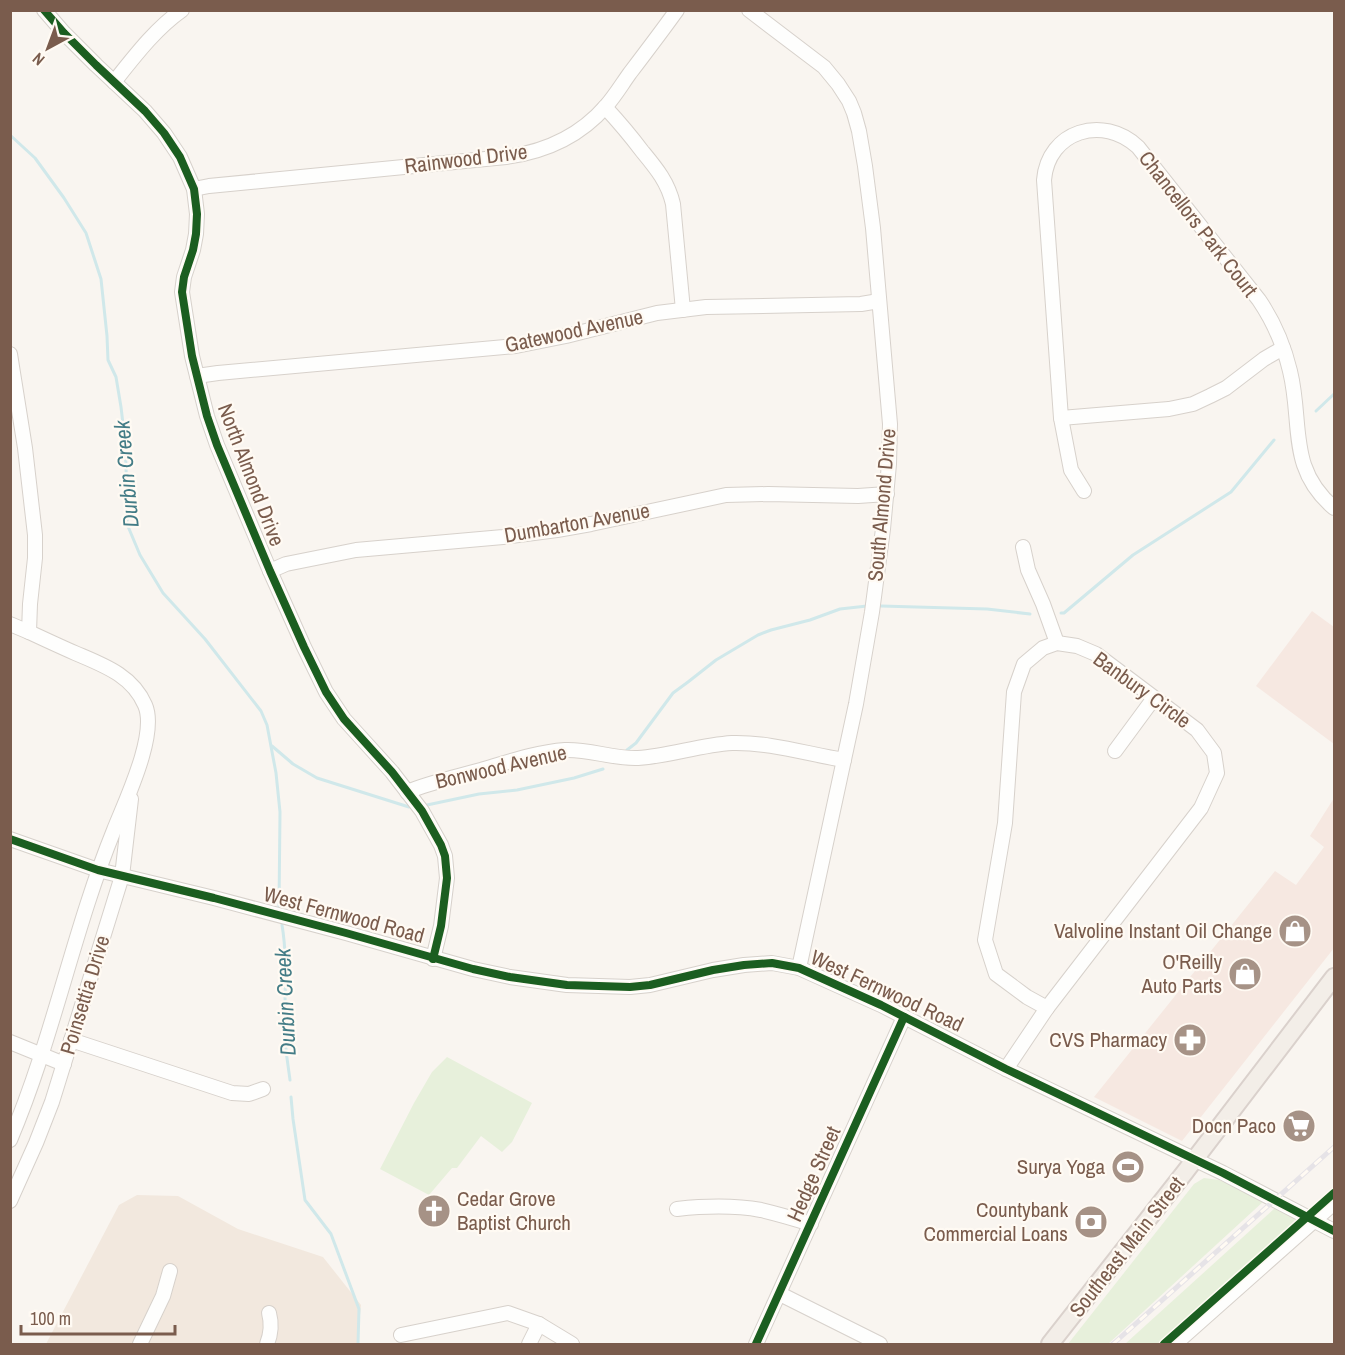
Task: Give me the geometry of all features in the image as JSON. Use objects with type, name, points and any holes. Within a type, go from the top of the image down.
[{"type":"main road","name":"Southeast Main Street","points":[[1050,1344],[1335,977]]},
{"type":"street","name":"North Almond Drive","points":[[44,10],[164,133],[180,157],[194,189],[197,214],[196,234],[182,292],[192,356],[216,445],[270,571],[326,692],[344,718],[392,772],[422,811],[438,837],[445,856],[447,878],[441,926],[433,959]]},
{"type":"street","points":[[114,82],[152,37],[182,10]]},
{"type":"street","name":"Rainwood Drive","points":[[194,189],[520,155],[547,147],[570,136],[605,107],[677,10]]},
{"type":"street","name":"South Almond Drive","points":[[749,10],[824,67],[849,101],[859,131],[873,228],[890,424],[887,494],[872,612],[856,704],[799,968]]},
{"type":"street","points":[[605,107],[621,123],[662,176],[668,188],[673,204],[683,310]]},
{"type":"street","name":"Chancellors Park Court","points":[[1084,491],[1071,470],[1061,418],[1044,172],[1057,148],[1068,138],[1081,132],[1097,130],[1111,131],[1125,137],[1138,147],[1259,300],[1274,325],[1292,381],[1298,442],[1302,459],[1312,483],[1323,498],[1335,507]]},
{"type":"street","name":"Gatewood Avenue","points":[[197,376],[516,346],[657,313],[706,307],[861,304],[879,301]]},
{"type":"street","points":[[1061,418],[1169,409],[1193,404],[1226,388],[1283,348]]},
{"type":"street","points":[[10,354],[25,448],[35,535],[29,632]]},
{"type":"street","points":[[1323,498],[1335,489]]},
{"type":"street","name":"Dumbarton Avenue","points":[[270,571],[286,564],[356,550],[557,530],[726,495],[858,496],[887,494]]},
{"type":"street","points":[[1023,547],[1028,570],[1057,643],[1043,648],[1024,664],[1014,692],[1005,823],[986,940],[996,974],[1047,1008]]},
{"type":"street","name":"Poinsettia Drive","points":[[10,624],[114,670],[139,694],[147,712],[148,725],[133,783],[98,870],[27,1100],[10,1140]]},
{"type":"street","name":"Banbury Circle","points":[[1006,1070],[1047,1008],[1201,808],[1217,773],[1214,753],[1197,730],[1096,654],[1077,646],[1057,643]]},
{"type":"street","points":[[1115,751],[1154,698]]},
{"type":"street","name":"Bonwood Avenue","points":[[407,792],[428,783],[528,757],[565,750],[584,750],[638,758],[709,746],[750,743],[844,760]]},
{"type":"street","name":"Poinsettia Drive","points":[[10,1201],[52,1102],[122,876],[133,783]]},
{"type":"street","name":"West Fernwood Road","points":[[10,839],[98,870],[214,898],[433,959],[510,977],[567,985],[614,988],[650,985],[744,965],[772,963],[799,968],[881,1005],[1006,1070],[1223,1173],[1335,1231]]},
{"type":"street","name":"Hedge Street","points":[[756,1344],[904,1017]]},
{"type":"street","points":[[71,1040],[232,1093],[249,1094],[263,1089]]},
{"type":"street","points":[[10,1042],[64,1064]]},
{"type":"street","points":[[1175,1344],[1335,1203]]},
{"type":"street","points":[[677,1209],[726,1206],[759,1210],[812,1224]]},
{"type":"street","points":[[140,1344],[163,1296],[170,1271]]},
{"type":"street","points":[[780,1294],[880,1344]]},
{"type":"street","points":[[267,1344],[272,1323],[269,1313]]},
{"type":"street","points":[[401,1335],[508,1313],[539,1324],[572,1344]]},
{"type":"street","points":[[528,1344],[539,1324]]},
{"type":"shaded area","points":[[1312,611],[1334,627],[1334,744],[1256,686]]},
{"type":"shaded area","points":[[1334,798],[1334,948],[1182,1141],[1094,1097],[1275,871],[1296,885],[1324,847],[1310,836]]},
{"type":"shaded area","points":[[137,1195],[178,1196],[238,1229],[323,1257],[361,1305],[357,1344],[46,1344],[119,1205]]},
{"type":"green space","points":[[447,1057],[532,1103],[512,1142],[502,1152],[481,1136],[457,1168],[452,1168],[429,1195],[380,1169],[432,1072]]},
{"type":"green space","points":[[1204,1178],[1219,1180],[1265,1200],[1108,1344],[1068,1344],[1194,1184]]},
{"type":"green space","points":[[1275,1208],[1294,1216],[1295,1220],[1288,1229],[1159,1344],[1125,1344]]},
{"type":"waterway","name":"Durbin Creek","points":[[10,135],[35,158],[64,198],[86,233],[101,279],[108,360],[116,377],[125,441],[127,524],[140,555],[163,593],[205,639],[261,711],[267,725],[276,773],[280,812],[279,907]]},
{"type":"waterway","points":[[1316,411],[1334,394]]},
{"type":"waterway","points":[[1061,613],[1064,613],[1133,555],[1231,492],[1274,440]]},
{"type":"waterway","points":[[627,750],[636,743],[673,693],[716,660],[758,635],[771,630],[840,609],[867,606]]},
{"type":"waterway","points":[[881,606],[987,609],[1030,614]]},
{"type":"waterway","points":[[272,746],[293,764],[317,778],[409,807]]},
{"type":"waterway","points":[[427,805],[479,794],[517,790],[574,778],[603,769]]},
{"type":"waterway","name":"Durbin Creek","points":[[282,925],[285,965],[285,1039],[290,1080]]},
{"type":"waterway","name":"Durbin Creek","points":[[291,1097],[305,1200],[331,1234],[359,1309],[358,1344]]},
{"type":"railway","points":[[1113,1344],[1334,1147]]},
{"type":"cycle path","points":[[44,10],[164,133],[180,157],[194,189],[197,214],[196,234],[182,292],[192,356],[207,416],[270,571],[326,692],[344,719],[392,772],[422,811],[441,845],[445,856],[447,878],[441,926],[433,959]]},
{"type":"cycle path","points":[[10,839],[98,870],[214,898],[473,969],[510,977],[567,985],[630,987],[650,985],[744,965],[772,963],[799,968],[881,1005],[1006,1069],[1223,1173],[1334,1231]]},
{"type":"cycle path","points":[[756,1344],[904,1017]]},
{"type":"cycle path","points":[[1164,1344],[1334,1193]]},
{"type":"place","name":"Valvoline Instant Oil Change","points":[[1295,931]]},
{"type":"place","name":"O'Reilly Auto Parts","points":[[1245,974]]},
{"type":"place","name":"CVS Pharmacy","points":[[1190,1040]]},
{"type":"place","name":"Docn Paco","points":[[1299,1126]]},
{"type":"place","name":"Surya Yoga","points":[[1128,1167]]},
{"type":"place","name":"Cedar Grove Baptist Church","points":[[434,1211]]},
{"type":"place","name":"Countybank Commercial Loans","points":[[1091,1222]]}]
